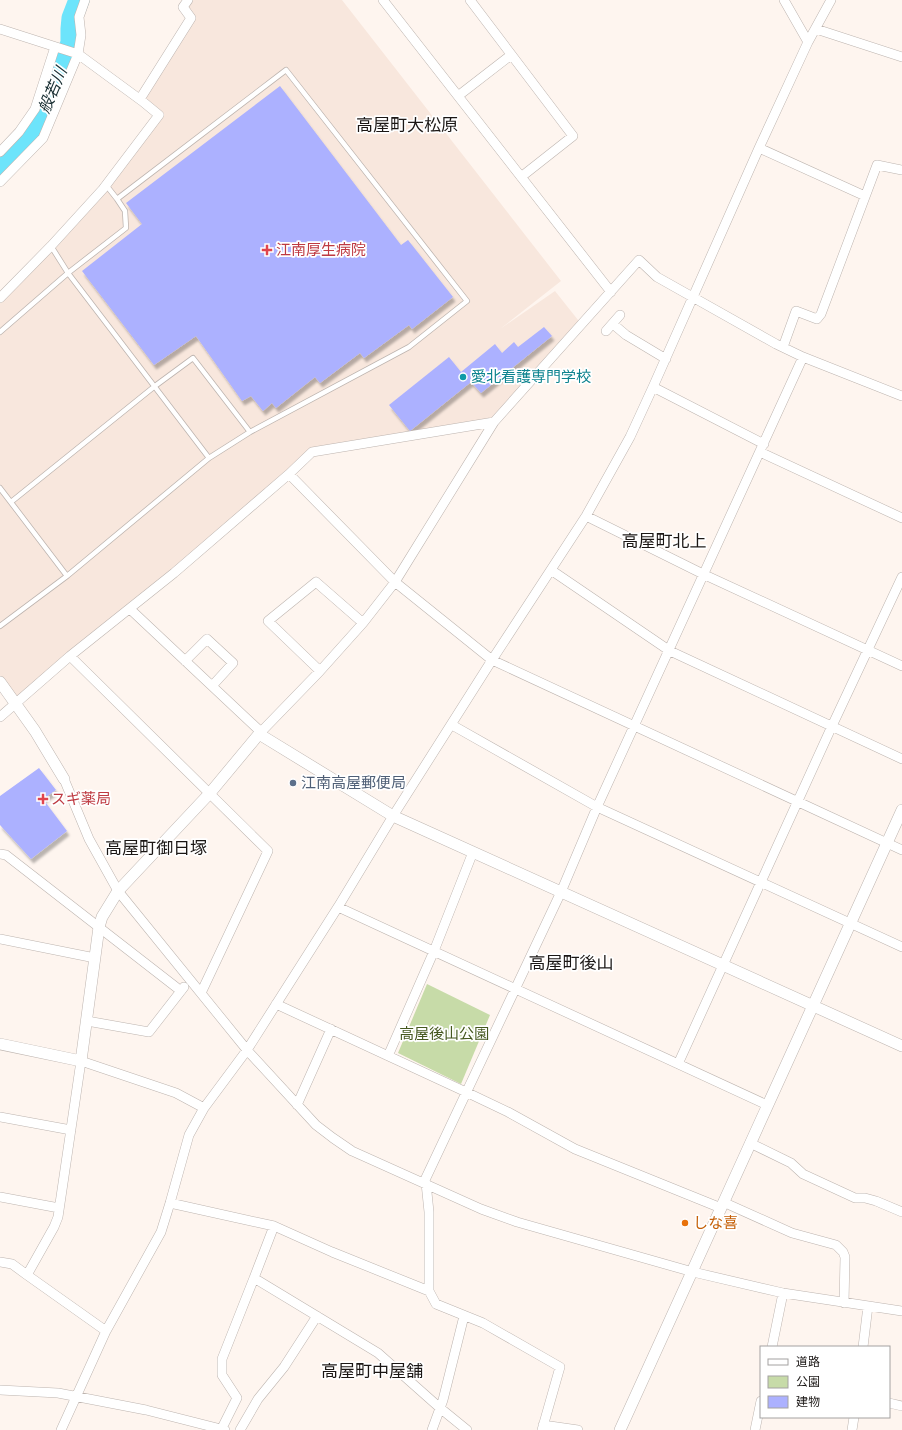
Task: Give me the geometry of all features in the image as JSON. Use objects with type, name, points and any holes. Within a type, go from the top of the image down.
[{"type":"street","points":[[0,182],[43,138],[78,54],[81,35],[79,16],[85,0]]},
{"type":"street","points":[[140,100],[191,18],[183,7],[188,0]]},
{"type":"street","points":[[383,0],[611,292]]},
{"type":"street","points":[[470,0],[573,136],[521,177]]},
{"type":"street","points":[[784,0],[808,42]]},
{"type":"street","points":[[62,1430],[106,1331],[161,1232],[189,1135],[204,1108],[246,1050],[338,907],[393,816],[586,516],[630,437],[759,148],[808,42],[831,0]]},
{"type":"street","points":[[816,28],[902,57]]},
{"type":"street","points":[[0,29],[78,54],[159,115],[106,185],[52,246],[0,298]]},
{"type":"street","points":[[0,152],[19,132],[35,109],[55,47]]},
{"type":"street","points":[[458,96],[511,54]]},
{"type":"street","points":[[759,148],[865,196]]},
{"type":"street","points":[[783,347],[796,311],[817,319],[821,314],[877,164],[902,170]]},
{"type":"street","points":[[27,1275],[54,1227],[59,1208],[87,1021],[99,927],[102,917],[118,891],[210,793],[260,733],[320,671],[363,623],[395,582],[494,422],[639,260],[657,277],[803,358],[902,396]]},
{"type":"street","points":[[606,331],[620,315]]},
{"type":"street","points":[[613,324],[626,335],[666,359]]},
{"type":"street","points":[[578,1430],[542,1427],[560,1367],[483,1323],[436,1304],[429,1292],[429,1212],[425,1182],[561,892],[634,726],[705,575],[803,358]]},
{"type":"street","points":[[653,387],[762,448],[902,518]]},
{"type":"street","points":[[0,717],[70,656],[174,573],[289,474],[312,452],[494,422]]},
{"type":"street","points":[[289,474],[395,582],[492,660],[902,850]]},
{"type":"street","points":[[586,516],[705,575],[902,666]]},
{"type":"street","points":[[551,570],[670,651],[902,758]]},
{"type":"street","points":[[678,1064],[722,965],[902,577]]},
{"type":"street","points":[[320,671],[268,621],[316,582],[363,623]]},
{"type":"street","points":[[130,609],[260,733],[393,816],[902,1046]]},
{"type":"street","points":[[185,661],[207,639],[218,649],[233,663],[212,686]]},
{"type":"street","points":[[70,656],[268,851],[201,992]]},
{"type":"street","points":[[0,682],[35,731],[64,779],[89,840],[118,891],[201,992],[246,1050],[316,1125],[333,1138],[352,1151],[481,1208],[517,1222],[693,1272],[783,1293],[902,1311]]},
{"type":"street","points":[[452,725],[598,807],[902,947]]},
{"type":"street","points":[[620,1430],[902,810]]},
{"type":"street","points":[[388,1056],[434,951],[473,852]]},
{"type":"street","points":[[0,854],[6,855],[181,991]]},
{"type":"street","points":[[338,907],[767,1106]]},
{"type":"street","points":[[0,939],[95,958]]},
{"type":"street","points":[[87,1021],[149,1032],[190,980]]},
{"type":"street","points":[[276,1004],[466,1092],[575,1149],[792,1233],[836,1245],[843,1252],[845,1257],[844,1303]]},
{"type":"street","points":[[298,1104],[331,1029]]},
{"type":"street","points":[[0,1044],[81,1060],[176,1093],[204,1108]]},
{"type":"street","points":[[0,1117],[71,1130]]},
{"type":"street","points":[[750,1144],[791,1163],[804,1174],[855,1198],[865,1198],[876,1201],[902,1212]]},
{"type":"street","points":[[0,1197],[59,1208]]},
{"type":"street","points":[[170,1203],[274,1226],[429,1292]]},
{"type":"street","points":[[0,1390],[58,1393],[146,1410],[203,1427],[224,1429],[237,1398],[222,1375],[222,1359],[274,1226]]},
{"type":"street","points":[[0,1262],[12,1264],[106,1331]]},
{"type":"street","points":[[254,1278],[378,1354],[467,1430]]},
{"type":"street","points":[[772,1346],[783,1293]]},
{"type":"street","points":[[863,1346],[868,1306]]},
{"type":"street","points":[[240,1430],[258,1399],[284,1367],[318,1316]]},
{"type":"street","points":[[432,1430],[440,1408],[464,1316]]},
{"type":"street","points":[[890,1403],[902,1406]]},
{"type":"street","points":[[755,1430],[760,1406]]},
{"type":"street","points":[[852,1430],[854,1418]]},
{"type":"lane","points":[[0,626],[67,576],[209,458],[250,432],[409,347],[467,301],[286,70],[117,199]]},
{"type":"lane","points":[[0,332],[68,273],[126,228],[125,211],[106,185]]},
{"type":"lane","points":[[52,246],[68,273],[209,458]]},
{"type":"lane","points":[[11,502],[155,386],[193,358],[250,432]]},
{"type":"lane","points":[[0,488],[67,576]]},
{"type":"shaded area","points":[[188,0],[342,0],[561,281],[500,329],[555,291],[582,325],[494,422],[312,452],[16,704],[0,683],[0,297],[51,246],[159,116],[140,99],[191,18],[183,7]]},
{"type":"green space","name":"高屋後山公園","points":[[427,984],[490,1015],[461,1084],[398,1053]]},
{"type":"building","points":[[280,86],[401,245],[408,240],[453,297],[412,329],[409,325],[364,358],[360,353],[320,383],[315,377],[276,408],[272,403],[263,411],[251,396],[242,401],[196,336],[154,365],[82,271],[142,224],[126,203]]},
{"type":"building","name":"愛北看護専門学校","points":[[544,327],[552,336],[481,393],[471,382],[410,431],[389,405],[449,357],[461,372],[495,344],[502,353],[514,342],[518,347]]},
{"type":"building","points":[[39,768],[56,790],[43,799],[67,831],[31,859],[0,825],[0,796]]},
{"type":"waterway","name":"般若川","points":[[0,169],[24,143],[41,117],[71,43],[72,18],[79,0]]},
{"type":"place","name":"江南厚生病院","points":[[267,250]]},
{"type":"place","name":"愛北看護専門学校","points":[[463,377]]},
{"type":"place","name":"江南高屋郵便局","points":[[293,783]]},
{"type":"place","name":"スギ薬局","points":[[43,799]]},
{"type":"place","name":"しな喜","points":[[685,1223]]},
{"type":"district","name":"高屋町大松原","points":[[407,125]]},
{"type":"district","name":"高屋町北上","points":[[664,541]]},
{"type":"district","name":"高屋町御日塚","points":[[156,848]]},
{"type":"district","name":"高屋町後山","points":[[571,963]]},
{"type":"district","name":"高屋町中屋舗","points":[[372,1371]]}]
